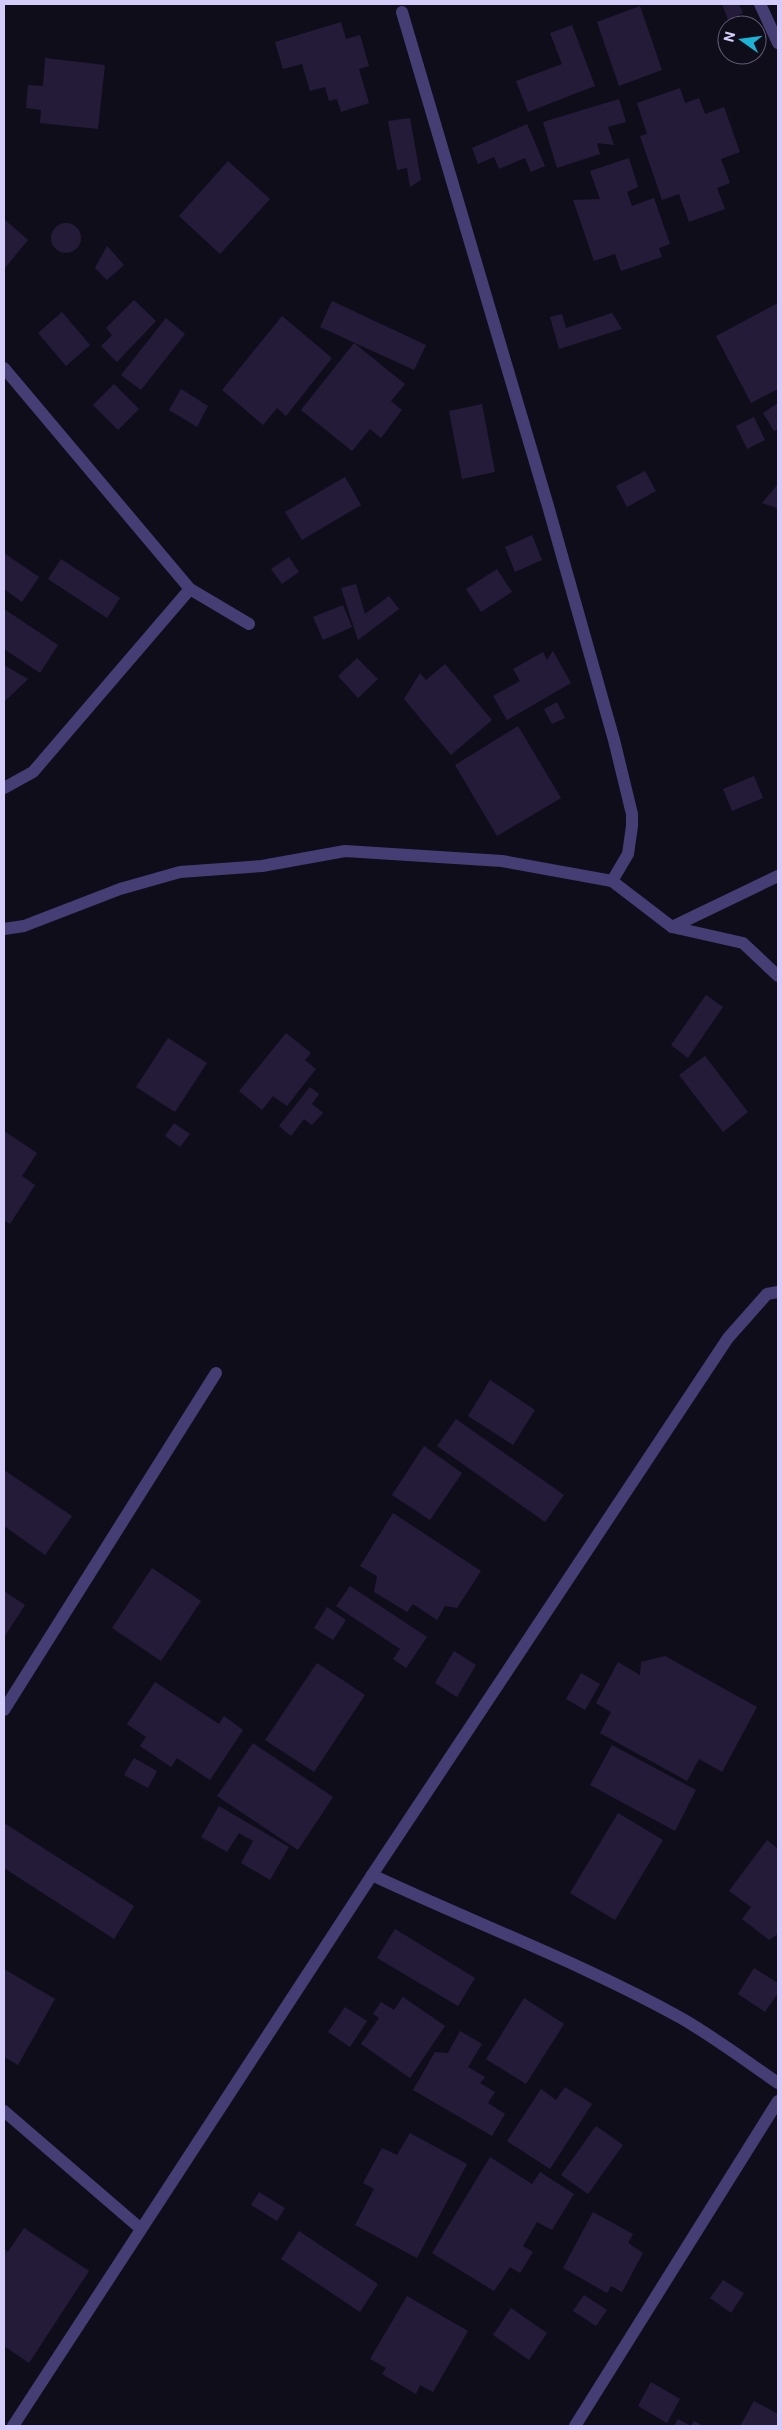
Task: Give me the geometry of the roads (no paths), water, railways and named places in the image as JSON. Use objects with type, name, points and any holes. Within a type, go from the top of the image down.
[{"type":"street","points":[[760,4],[778,43]]},
{"type":"street","points":[[402,12],[548,506],[616,749],[632,814],[628,854],[612,881]]},
{"type":"street","points":[[4,368],[190,589],[249,624]]},
{"type":"street","points":[[4,788],[33,772],[190,589]]},
{"type":"street","points":[[4,929],[24,926],[120,889],[180,872],[262,866],[345,851],[502,861],[612,881],[672,926],[743,943],[778,976]]},
{"type":"street","points":[[672,926],[778,876]]},
{"type":"street","points":[[13,2426],[372,1875],[728,1338],[767,1294],[778,1292]]},
{"type":"street","points":[[4,1710],[216,1373]]},
{"type":"street","points":[[372,1875],[457,1915],[587,1970],[682,2018],[778,2083]]},
{"type":"street","points":[[575,2426],[778,2101]]},
{"type":"street","points":[[4,2111],[141,2229]]}]
